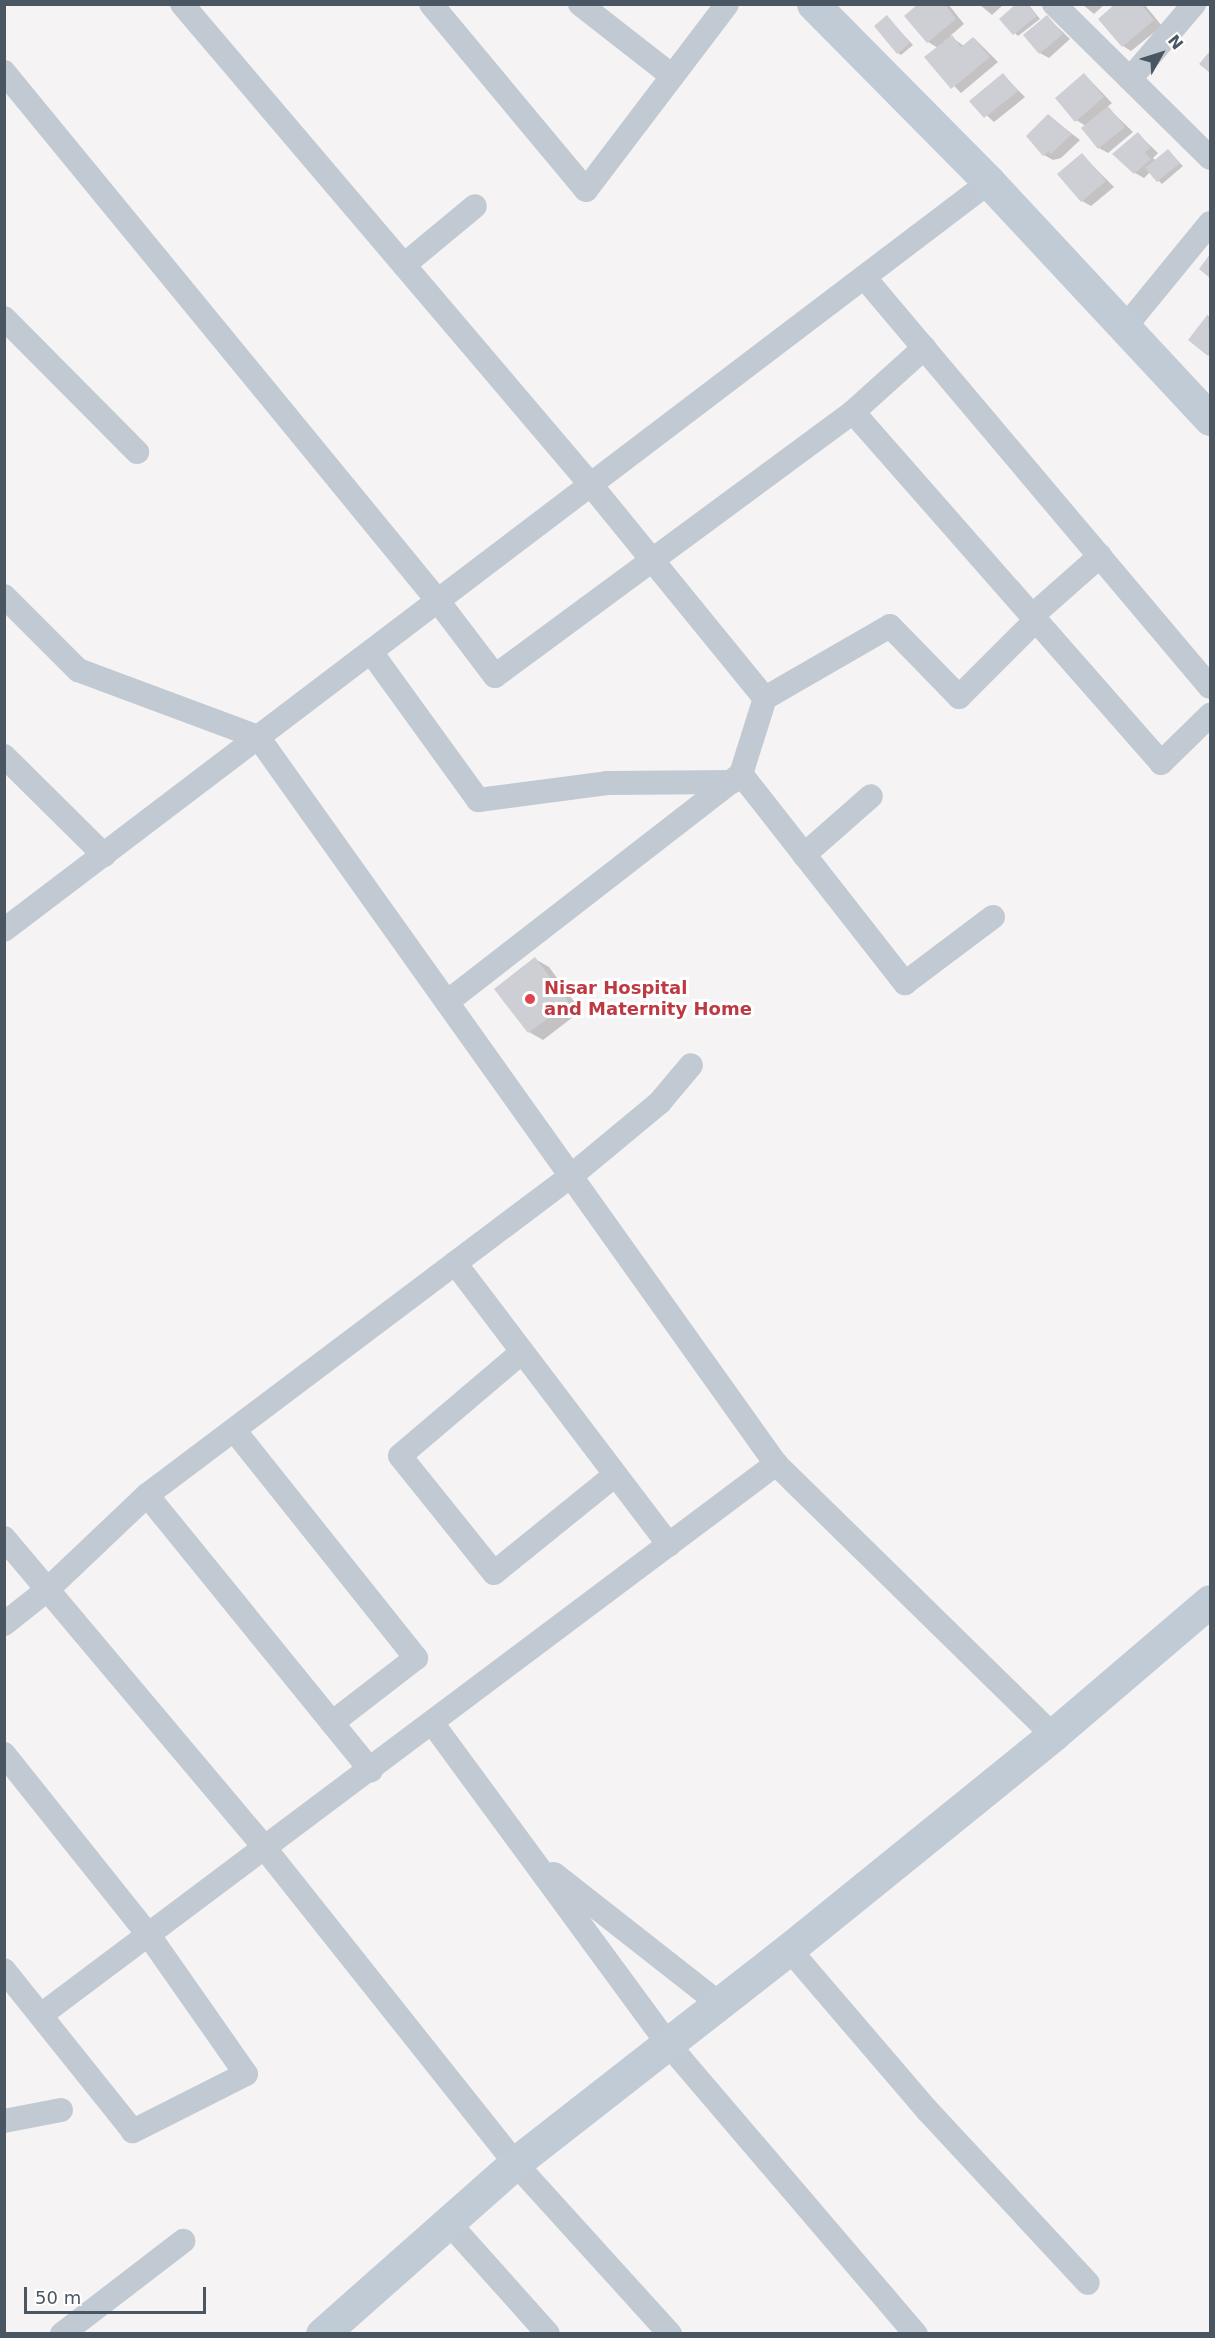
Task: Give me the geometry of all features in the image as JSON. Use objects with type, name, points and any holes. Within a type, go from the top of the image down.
[{"type":"street","points":[[182,4],[591,485],[765,698]]},
{"type":"street","points":[[431,4],[586,190],[727,4]]},
{"type":"street","points":[[580,4],[672,76]]},
{"type":"street","points":[[813,4],[989,182],[1210,418]]},
{"type":"street","points":[[1054,4],[1210,158]]},
{"type":"street","points":[[1130,79],[1194,4]]},
{"type":"street","points":[[4,72],[438,601],[495,676],[853,412],[924,348]]},
{"type":"street","points":[[4,930],[989,182]]},
{"type":"street","points":[[404,265],[475,206]]},
{"type":"street","points":[[1125,327],[1210,223]]},
{"type":"street","points":[[864,277],[1210,687]]},
{"type":"street","points":[[4,318],[137,452]]},
{"type":"street","points":[[853,412],[1161,763],[1210,715]]},
{"type":"street","points":[[447,1002],[736,778],[765,698],[890,626],[958,697],[1034,618],[1100,556]]},
{"type":"street","points":[[4,596],[78,670],[258,737],[776,1464],[1053,1735]]},
{"type":"street","points":[[371,652],[478,800],[607,783],[736,778]]},
{"type":"street","points":[[4,756],[104,855]]},
{"type":"street","points":[[736,778],[804,855],[905,983],[993,917]]},
{"type":"street","points":[[804,855],[871,796]]},
{"type":"street","points":[[4,1624],[47,1590],[147,1495],[571,1176],[660,1102],[691,1065]]},
{"type":"street","points":[[454,1263],[669,1545]]},
{"type":"street","points":[[522,1352],[400,1456],[494,1573],[615,1475]]},
{"type":"street","points":[[234,1430],[416,1658],[332,1723]]},
{"type":"street","points":[[41,2015],[150,1936],[263,1846],[371,1771],[776,1464]]},
{"type":"street","points":[[147,1495],[371,1771]]},
{"type":"street","points":[[4,1538],[263,1846],[515,2163],[670,2334]]},
{"type":"street","points":[[322,2334],[515,2163],[789,1949],[1053,1735],[1210,1601]]},
{"type":"street","points":[[433,1724],[668,2044],[916,2334]]},
{"type":"street","points":[[4,1754],[150,1936],[246,2074],[133,2131],[4,1971]]},
{"type":"street","points":[[529,1855],[720,2004]]},
{"type":"street","points":[[789,1949],[927,2110],[1088,2283]]},
{"type":"street","points":[[4,2121],[61,2110]]},
{"type":"street","points":[[448,2222],[548,2334]]},
{"type":"street","points":[[62,2334],[183,2241]]},
{"type":"building","points":[[918,4],[945,4],[956,19],[927,43],[904,16]]},
{"type":"building","points":[[1016,4],[1027,4],[1037,16],[1013,35],[999,19]]},
{"type":"building","points":[[1115,4],[1141,4],[1154,20],[1122,47],[1098,19]]},
{"type":"building","points":[[887,15],[910,43],[897,54],[874,26]]},
{"type":"building","points":[[1047,15],[1063,34],[1039,54],[1023,35]]},
{"type":"building","points":[[952,35],[961,47],[973,37],[990,57],[951,89],[924,57]]},
{"type":"building","points":[[1210,51],[1210,73],[1199,64]]},
{"type":"building","points":[[1003,73],[1018,91],[984,118],[969,101]]},
{"type":"building","points":[[1084,73],[1104,97],[1075,122],[1055,98]]},
{"type":"building","points":[[1108,106],[1125,127],[1098,149],[1081,128]]},
{"type":"building","points":[[1048,114],[1072,134],[1051,154],[1049,151],[1043,156],[1026,136]]},
{"type":"building","points":[[1138,132],[1151,148],[1145,152],[1151,159],[1134,174],[1112,154]]},
{"type":"building","points":[[1168,149],[1180,163],[1157,182],[1145,168]]},
{"type":"building","points":[[1082,153],[1106,181],[1081,202],[1057,174]]},
{"type":"building","points":[[1210,254],[1210,278],[1199,269]]},
{"type":"building","points":[[1208,314],[1210,353],[1208,356],[1188,340]]},
{"type":"building","points":[[535,957],[569,1003],[528,1033],[494,989]]},
{"type":"place","name":"Nisar Hospital and Maternity Home","points":[[530,999]]}]
